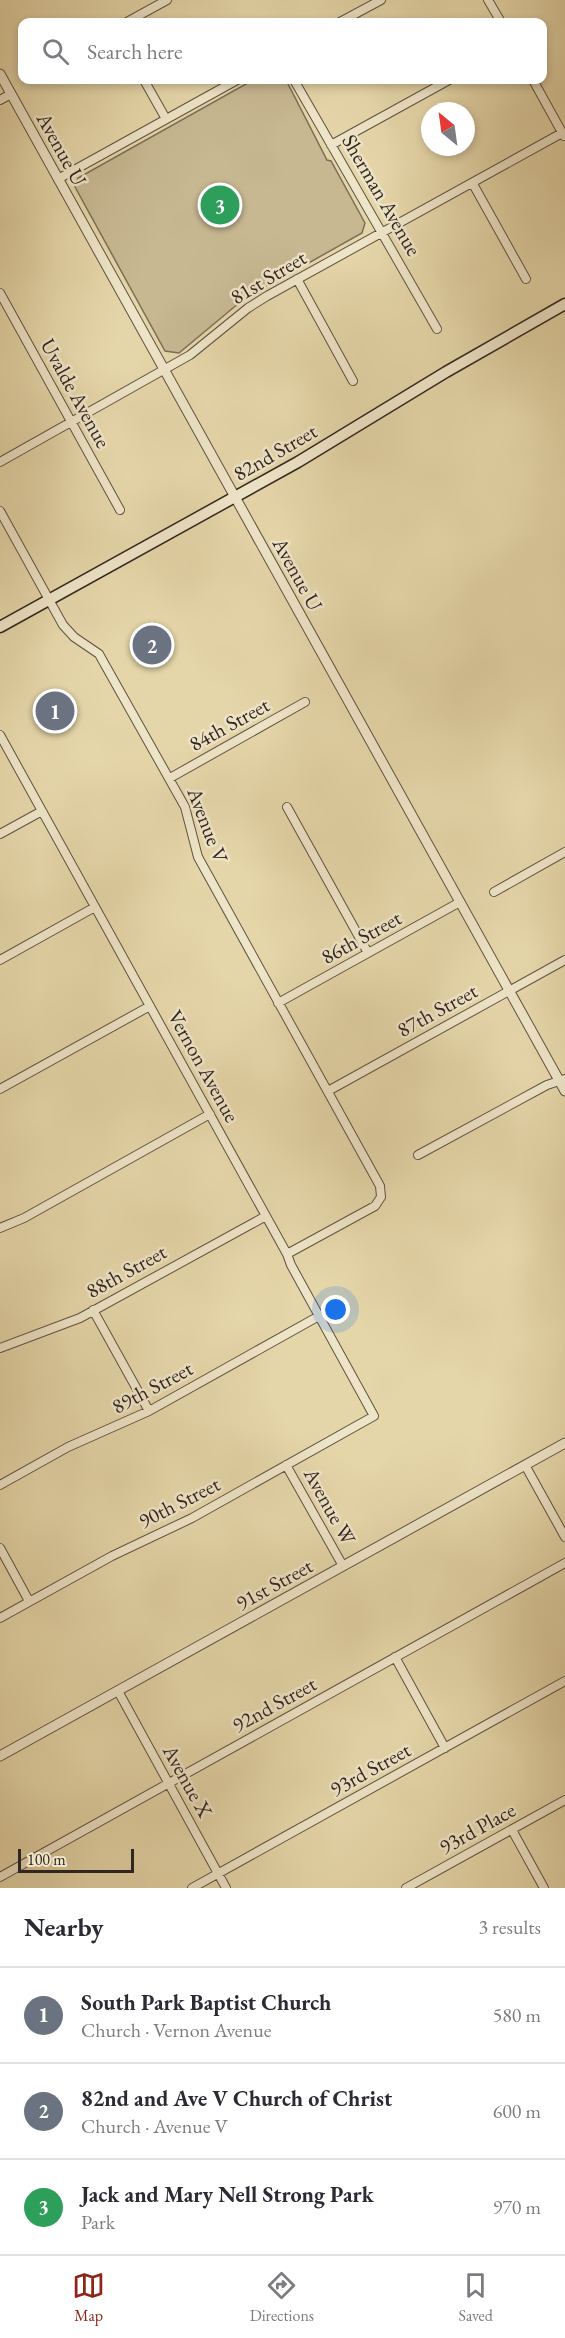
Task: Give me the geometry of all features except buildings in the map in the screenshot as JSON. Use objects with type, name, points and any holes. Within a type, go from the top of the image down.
[{"type":"main road","name":"82nd Street","points":[[0,627],[235,497],[565,304]]},
{"type":"street","points":[[134,18],[168,0]]},
{"type":"street","points":[[347,18],[381,0]]},
{"type":"street","points":[[488,0],[499,18]]},
{"type":"street","name":"Avenue U","points":[[0,74],[509,990],[562,1080],[565,1091]]},
{"type":"street","points":[[146,84],[166,119]]},
{"type":"street","points":[[58,179],[230,84]]},
{"type":"street","name":"Sherman Avenue","points":[[296,84],[437,329]]},
{"type":"street","points":[[332,145],[442,84]]},
{"type":"street","points":[[535,84],[564,135]]},
{"type":"street","points":[[0,100],[11,94]]},
{"type":"street","name":"81st Street","points":[[0,462],[205,345],[248,308],[297,279],[564,135]]},
{"type":"street","points":[[473,184],[526,279]]},
{"type":"street","points":[[297,279],[353,381]]},
{"type":"street","name":"Uvalde Avenue","points":[[0,293],[120,510]]},
{"type":"street","name":"Avenue V","points":[[0,511],[70,633],[92,648],[102,659],[170,778],[185,807],[198,857],[380,1186],[381,1197],[375,1206],[287,1254]]},
{"type":"street","name":"84th Street","points":[[170,778],[305,702]]},
{"type":"street","name":"Vernon Avenue","points":[[0,735],[374,1416]]},
{"type":"street","points":[[287,807],[368,953]]},
{"type":"street","points":[[0,834],[42,810]]},
{"type":"street","points":[[494,892],[565,852]]},
{"type":"street","name":"86th Street","points":[[278,1003],[460,902]]},
{"type":"street","points":[[0,960],[95,907]]},
{"type":"street","name":"87th Street","points":[[328,1091],[565,960]]},
{"type":"street","points":[[0,1089],[150,1006]]},
{"type":"street","points":[[418,1155],[547,1085],[562,1080]]},
{"type":"street","points":[[0,1228],[24,1218],[210,1114]]},
{"type":"street","name":"88th Street","points":[[0,1348],[58,1328],[93,1311],[266,1216]]},
{"type":"street","points":[[93,1311],[149,1411]]},
{"type":"street","name":"89th Street","points":[[0,1485],[68,1447],[149,1411],[319,1316]]},
{"type":"street","name":"90th Street","points":[[0,1618],[112,1556],[192,1518],[374,1416]]},
{"type":"street","name":"91st Street","points":[[0,1756],[565,1443]]},
{"type":"street","name":"Avenue W","points":[[286,1464],[343,1566]]},
{"type":"street","points":[[525,1465],[565,1537]]},
{"type":"street","points":[[0,1548],[29,1601]]},
{"type":"street","name":"92nd Street","points":[[0,1877],[565,1563]]},
{"type":"street","points":[[395,1658],[445,1748]]},
{"type":"street","name":"93rd Street","points":[[192,1888],[565,1681]]},
{"type":"street","name":"Avenue X","points":[[118,1691],[226,1888]]},
{"type":"street","name":"93rd Place","points":[[406,1888],[565,1800]]},
{"type":"street","points":[[512,1830],[544,1888]]},
{"type":"shaded area","points":[[246,84],[288,84],[327,160],[331,161],[365,223],[362,233],[305,265],[297,266],[276,277],[273,282],[245,298],[179,353],[165,351],[75,187],[78,178]]},
{"type":"place","name":"Jack and Mary Nell Strong Park","points":[[220,205]]},
{"type":"place","name":"82nd and Ave V Church of Christ","points":[[152,645]]},
{"type":"place","name":"South Park Baptist Church","points":[[55,711]]}]
